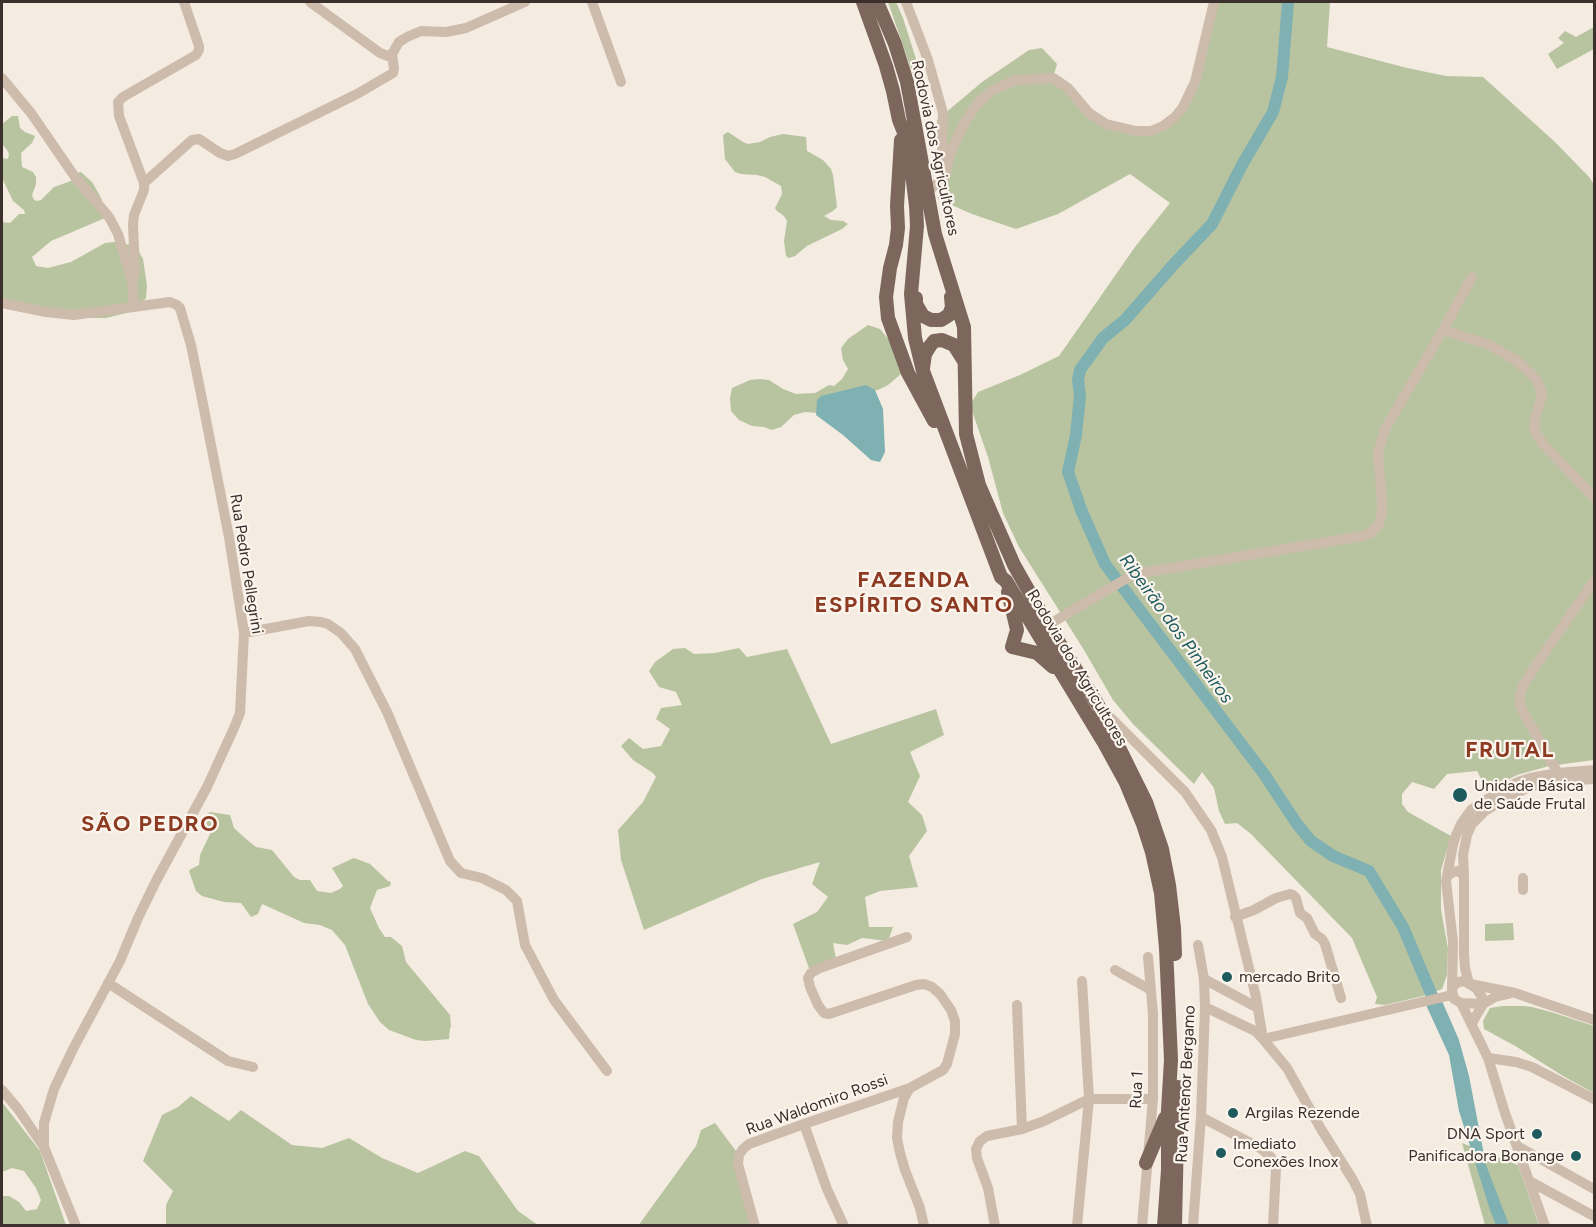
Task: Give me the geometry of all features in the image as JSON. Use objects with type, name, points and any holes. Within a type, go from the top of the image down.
[{"type":"main road","name":"Rodovia dos Agricultores","points":[[863,2],[886,66],[910,157],[916,206],[916,242],[911,294],[913,329],[923,371],[1001,577],[1006,581],[1103,741],[1126,783],[1152,852],[1161,893],[1171,1060],[1164,1226]]},
{"type":"main road","name":"Rodovia dos Agricultores","points":[[877,2],[895,44],[907,82],[935,234],[964,327],[966,434],[979,485],[1014,565],[1048,626],[1098,705],[1146,802],[1162,849],[1174,928],[1179,1052],[1175,1226]]},
{"type":"main road","points":[[899,120],[902,139],[897,206],[898,228],[886,297],[888,318],[908,373],[963,476]]},
{"type":"main road","points":[[913,266],[916,304],[923,316],[931,320],[941,320],[949,315],[952,307],[949,276]]},
{"type":"main road","points":[[923,371],[926,354],[934,341],[942,340],[954,345],[964,361]]},
{"type":"main road","points":[[1006,581],[1017,630],[1012,647],[1036,653],[1062,675]]},
{"type":"main road","points":[[1146,1163],[1168,1110]]},
{"type":"street","points":[[132,282],[135,270],[134,215],[144,190],[144,183],[119,116],[118,102],[195,55],[199,50],[184,2]]},
{"type":"street","points":[[310,2],[380,53],[388,56],[392,54]]},
{"type":"street","points":[[144,183],[192,140],[199,139],[228,156],[357,94],[393,73],[392,54],[399,42],[407,37],[422,31],[446,32],[466,28],[525,2]]},
{"type":"street","points":[[592,2],[621,82]]},
{"type":"street","points":[[906,2],[928,60],[943,112],[942,165],[945,177]]},
{"type":"street","points":[[927,192],[945,177],[950,155],[966,120],[979,102],[993,90],[1016,80],[1053,78],[1068,88],[1089,113],[1106,124],[1136,131],[1151,131],[1163,126],[1183,107],[1195,82],[1214,2]]},
{"type":"street","points":[[2,78],[31,113],[75,177],[109,217],[118,234],[132,282],[134,307],[74,315],[2,303]]},
{"type":"street","points":[[1048,626],[1129,577],[1158,570],[1363,536],[1372,532],[1379,524],[1382,513],[1378,454],[1385,429],[1472,277]]},
{"type":"street","name":"Rua Pedro Pellegrini","points":[[44,1147],[44,1123],[54,1089],[120,961],[156,881],[207,786],[240,713],[244,633],[229,537],[191,345],[182,312],[177,305],[170,302],[134,307]]},
{"type":"street","points":[[1443,330],[1490,345],[1517,361],[1536,379],[1542,393],[1535,419],[1536,434],[1594,498]]},
{"type":"street","points":[[1558,773],[1522,710],[1520,694],[1536,665],[1594,581]]},
{"type":"street","points":[[244,633],[309,621],[321,622],[341,633],[355,649],[387,712],[450,861],[461,873],[482,879],[506,890],[517,901],[525,945],[554,1000],[607,1071]]},
{"type":"street","points":[[1098,705],[1185,792],[1211,830],[1222,857],[1258,1008],[1263,1039]]},
{"type":"street","points":[[1448,994],[1453,942],[1446,890],[1447,876],[1453,845],[1461,824],[1471,810],[1518,782],[1558,773],[1594,770]]},
{"type":"street","points":[[1470,984],[1464,954],[1463,855],[1472,824],[1485,811],[1532,786],[1594,779]]},
{"type":"street","points":[[1447,876],[1457,871],[1464,875]]},
{"type":"street","points":[[1235,917],[1276,898],[1293,895],[1300,913],[1307,918],[1315,934],[1325,944],[1341,998]]},
{"type":"street","points":[[1448,903],[1465,902]]},
{"type":"street","name":"Rua Waldomiro Rossi","points":[[755,1226],[738,1164],[739,1155],[743,1149],[749,1144],[910,1088],[943,1070],[947,1064],[955,1034],[955,1021],[951,1010],[932,987],[924,984],[916,985],[829,1014],[822,1012],[810,987],[808,978],[820,968],[906,937]]},
{"type":"street","name":"Rua Antenor Bergamo","points":[[1193,1226],[1201,1117],[1205,1007],[1204,979],[1198,945]]},
{"type":"street","name":"Rua 1","points":[[1142,1226],[1153,1099],[1153,1014],[1148,957]]},
{"type":"street","points":[[1115,970],[1151,990]]},
{"type":"street","points":[[1204,979],[1258,1008]]},
{"type":"street","points":[[1077,1226],[1089,1099],[1082,981]]},
{"type":"street","points":[[1263,1039],[1448,994],[1454,985],[1464,981],[1476,988],[1482,997],[1483,1004]]},
{"type":"street","points":[[108,983],[228,1061],[253,1067]]},
{"type":"street","points":[[1470,984],[1515,993],[1594,1020]]},
{"type":"street","points":[[1240,998],[1254,991]]},
{"type":"street","points":[[1472,1023],[1483,1004],[1495,997],[1515,993]]},
{"type":"street","points":[[1448,994],[1461,1003],[1483,1004]]},
{"type":"street","points":[[1461,1003],[1488,1058],[1545,1226]]},
{"type":"street","points":[[1017,1005],[1022,1129]]},
{"type":"street","points":[[1205,1007],[1255,1031],[1287,1068],[1360,1194],[1367,1226]]},
{"type":"street","points":[[1488,1058],[1532,1066],[1594,1099]]},
{"type":"street","points":[[910,1088],[900,1112],[897,1138],[924,1226]]},
{"type":"street","points":[[2,1090],[44,1147],[76,1226]]},
{"type":"street","points":[[995,1226],[988,1188],[977,1158],[976,1149],[980,1141],[987,1136],[1022,1129],[1044,1121],[1089,1099],[1153,1099]]},
{"type":"street","points":[[1201,1117],[1260,1148],[1272,1157],[1276,1168],[1273,1226]]},
{"type":"street","points":[[804,1124],[827,1189],[844,1226]]},
{"type":"street","points":[[1519,1147],[1594,1189]]},
{"type":"street","points":[[1531,1182],[1594,1216]]},
{"type":"green space","points":[[888,2],[896,2],[903,18],[930,103],[924,107]]},
{"type":"green space","points":[[1214,2],[1330,2],[1327,47],[1446,76],[1483,77],[1555,142],[1594,185],[1594,760],[1549,766],[1517,775],[1487,790],[1477,771],[1447,774],[1434,789],[1412,782],[1402,794],[1402,804],[1408,812],[1451,836],[1441,870],[1441,909],[1448,949],[1447,975],[1442,989],[1385,1005],[1375,1004],[1377,997],[1352,938],[1251,834],[1237,823],[1225,824],[1219,811],[1214,788],[1202,772],[1194,784],[1133,724],[1113,700],[1019,547],[1003,513],[988,457],[970,405],[978,392],[1059,356],[1135,247],[1170,203],[1130,174],[1058,214],[1016,229],[972,214],[938,199],[937,120],[982,82],[1029,50],[1042,48],[1057,64],[1053,78],[1098,119],[1151,131],[1183,107]]},
{"type":"green space","points":[[1594,27],[1594,49],[1557,69],[1548,54],[1564,43],[1558,38],[1565,31],[1576,37]]},
{"type":"green space","points":[[12,116],[18,116],[20,128],[35,136],[32,143],[21,153],[22,167],[33,172],[36,177],[32,195],[34,200],[41,200],[54,187],[71,181],[77,173],[81,172],[92,182],[99,194],[105,218],[51,241],[32,257],[36,266],[48,268],[71,262],[105,243],[132,244],[143,259],[147,286],[146,298],[141,304],[126,313],[106,318],[94,318],[56,313],[2,300],[2,222],[10,223],[19,214],[25,214],[24,210],[13,201],[2,178],[2,158],[8,159],[9,154],[2,144],[2,124]]},
{"type":"green space","points":[[728,132],[748,144],[783,134],[806,137],[807,151],[823,160],[833,175],[837,207],[824,216],[848,224],[807,246],[795,256],[789,258],[786,256],[784,241],[787,221],[775,208],[782,194],[781,186],[765,177],[735,172],[725,159],[723,135]]},
{"type":"green space","points":[[868,325],[880,329],[904,358],[907,369],[888,385],[878,390],[854,393],[817,413],[805,412],[794,415],[781,427],[772,430],[752,426],[739,420],[731,411],[732,388],[750,380],[769,380],[796,394],[815,393],[829,385],[834,386],[848,369],[843,360],[841,348],[848,339]]},
{"type":"green space","points":[[685,648],[694,654],[739,648],[747,657],[787,649],[831,744],[936,709],[944,735],[910,752],[920,776],[908,802],[922,815],[927,831],[909,856],[918,887],[880,891],[865,897],[869,927],[893,927],[888,941],[862,938],[847,945],[833,943],[836,959],[810,971],[793,924],[817,912],[828,897],[812,884],[820,862],[762,879],[644,930],[621,860],[618,830],[643,802],[656,777],[633,760],[621,746],[629,738],[643,749],[661,746],[670,729],[656,719],[661,708],[682,705],[676,692],[659,687],[649,671],[655,662],[673,649]]},
{"type":"green space","points":[[210,812],[230,815],[234,828],[246,839],[256,847],[272,850],[294,877],[300,880],[310,880],[317,891],[331,893],[340,889],[343,886],[332,868],[354,858],[370,864],[391,882],[390,886],[377,890],[370,908],[385,937],[391,937],[402,946],[406,962],[450,1015],[449,1039],[416,1040],[389,1030],[380,1022],[368,1004],[345,945],[332,930],[320,925],[304,923],[262,904],[258,914],[251,917],[241,903],[224,902],[202,896],[196,891],[189,871],[199,865],[200,855],[210,834],[204,816]]},
{"type":"green space","points":[[1513,923],[1514,940],[1485,941],[1485,924]]},
{"type":"green space","points":[[1532,1007],[1594,1026],[1594,1093],[1484,1029],[1483,1021],[1490,1008]]},
{"type":"green space","points":[[191,1096],[229,1121],[241,1110],[292,1145],[322,1148],[349,1138],[382,1158],[418,1173],[465,1151],[479,1156],[518,1211],[538,1225],[166,1225],[166,1205],[173,1191],[143,1161],[162,1115],[178,1107]]},
{"type":"green space","points":[[2,1102],[40,1151],[66,1225],[2,1225],[2,1196],[9,1196],[19,1202],[26,1211],[37,1209],[41,1200],[24,1171],[12,1168],[2,1172]]},
{"type":"green space","points":[[715,1123],[739,1155],[755,1225],[638,1226],[696,1146],[701,1130]]},
{"type":"green space","points":[[1462,1143],[1518,1165],[1539,1225],[1485,1225]]},
{"type":"water","points":[[866,385],[875,390],[883,409],[885,452],[880,462],[871,460],[816,415],[817,400],[821,396]]},
{"type":"water","points":[[1442,1001],[1459,1040],[1469,1076],[1486,1165],[1509,1225],[1496,1225],[1490,1210],[1459,1111],[1449,1055],[1426,1005]]},
{"type":"waterway","name":"Ribeirão dos Pinheiros","points":[[1288,2],[1282,77],[1273,112],[1242,165],[1212,224],[1125,320],[1103,338],[1080,370],[1076,435],[1068,472],[1082,512],[1105,564],[1264,774],[1297,824],[1311,841],[1333,856],[1369,871],[1403,927],[1438,1010]]},
{"type":"place","name":"Unidade Básica de Saúde Frutal","points":[[1460,795]]},
{"type":"place","name":"mercado Brito","points":[[1227,977]]},
{"type":"place","name":"Argilas Rezende","points":[[1233,1113]]},
{"type":"place","name":"DNA Sport","points":[[1537,1134]]},
{"type":"place","name":"Imediato Conexões Inox","points":[[1221,1153]]},
{"type":"place","name":"Panificadora Bonange","points":[[1576,1156]]},
{"type":"district","name":"FAZENDA ESPÍRITO SANTO","points":[[914,594]]},
{"type":"district","name":"FRUTAL","points":[[1510,751]]},
{"type":"district","name":"SÃO PEDRO","points":[[150,825]]}]
